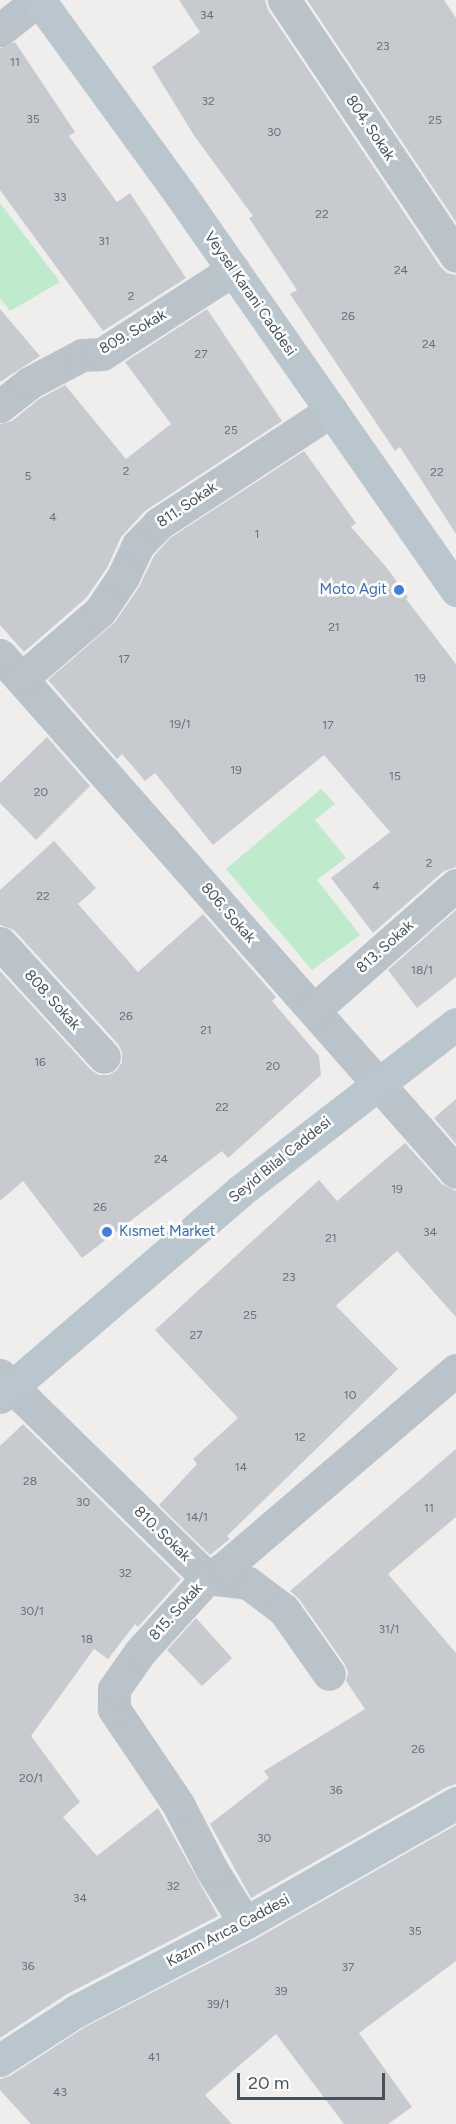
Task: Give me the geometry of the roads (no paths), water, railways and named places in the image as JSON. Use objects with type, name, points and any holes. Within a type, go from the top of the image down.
[{"type":"street","points":[[0,30],[38,0]]},
{"type":"street","name":"Veysel Karani Caddesi","points":[[38,0],[233,270],[456,590]]},
{"type":"street","name":"804. Sokak","points":[[284,0],[456,256]]},
{"type":"street","name":"809. Sokak","points":[[0,406],[29,383],[82,355],[102,354],[233,270]]},
{"type":"street","name":"811. Sokak","points":[[21,679],[100,611],[123,577],[138,545],[158,524],[331,411]]},
{"type":"street","name":"806. Sokak","points":[[0,655],[456,1172]]},
{"type":"street","name":"813. Sokak","points":[[314,1010],[456,885]]},
{"type":"street","name":"808. Sokak","points":[[0,943],[104,1057]]},
{"type":"street","name":"Seyid Bilal Caddesi","points":[[4,1386],[240,1191],[378,1082],[456,1024]]},
{"type":"street","name":"815. Sokak","points":[[245,1923],[212,1870],[178,1804],[114,1709],[114,1689],[140,1652],[207,1578],[224,1568],[456,1370]]},
{"type":"street","name":"810. Sokak","points":[[4,1386],[207,1578]]},
{"type":"street","points":[[207,1578],[248,1583],[284,1610],[329,1674]]},
{"type":"street","name":"Kazım Arıca Caddesi","points":[[0,2060],[76,2011],[245,1923],[456,1803]]},
{"type":"place","name":"Moto Agit","points":[[399,590]]},
{"type":"place","name":"Kısmet Market","points":[[107,1232]]}]
